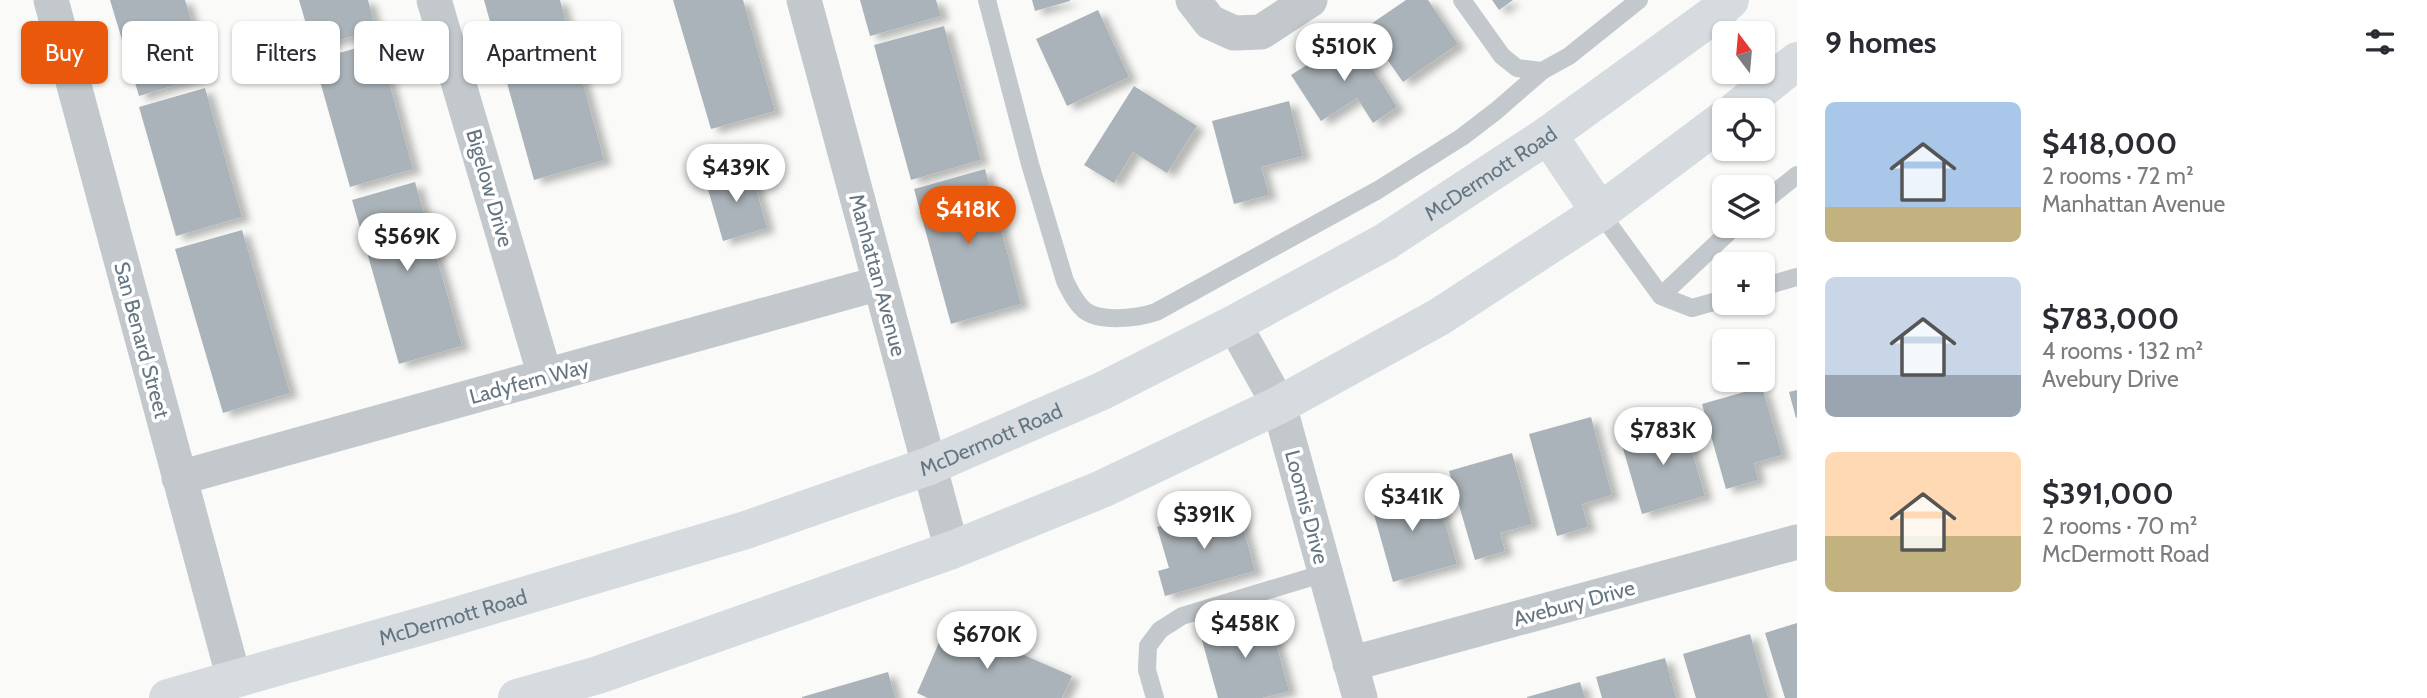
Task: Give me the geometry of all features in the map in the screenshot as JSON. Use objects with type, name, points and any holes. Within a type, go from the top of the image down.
[{"type":"main road","name":"McDermott Road","points":[[168,698],[236,689],[746,530],[929,466],[1102,391],[1234,324],[1385,242],[1548,135],[1712,16],[1730,0]]},
{"type":"main road","points":[[1751,98],[1797,61]]},
{"type":"main road","points":[[517,698],[598,675],[952,550],[1102,489],[1279,405],[1439,317],[1600,212],[1712,128]]},
{"type":"main road","points":[[1548,135],[1600,212]]},
{"type":"street","name":"San Benard Street","points":[[51,0],[236,689]]},
{"type":"street","name":"Bigelow Drive","points":[[434,0],[545,376]]},
{"type":"street","name":"Manhattan Avenue","points":[[804,0],[952,550]]},
{"type":"street","points":[[1193,0],[1210,22],[1234,33],[1261,32],[1310,0]]},
{"type":"street","name":"Ladyfern Way","points":[[179,478],[880,284]]},
{"type":"street","name":"Loomis Drive","points":[[1234,324],[1279,405],[1360,698]]},
{"type":"street","name":"Avebury Drive","points":[[1350,664],[1797,542]]},
{"type":"lane","points":[[987,0],[1030,163],[1065,281],[1072,296],[1085,311],[1097,316],[1117,318],[1141,317],[1156,312],[1378,190],[1451,144],[1496,111],[1542,71],[1569,56],[1640,0]]},
{"type":"lane","points":[[1462,0],[1502,56],[1517,68],[1542,71]]},
{"type":"lane","points":[[1775,193],[1797,175]]},
{"type":"lane","points":[[1600,212],[1661,296],[1692,309],[1712,303]]},
{"type":"lane","points":[[1661,296],[1722,238]]},
{"type":"lane","points":[[1775,283],[1797,277]]},
{"type":"lane","points":[[1155,698],[1147,670],[1148,646],[1160,630],[1182,616],[1325,573]]},
{"type":"building","points":[[110,0],[185,0],[191,21],[122,21],[122,40]]},
{"type":"building","points":[[299,0],[368,0],[374,21],[354,21],[354,36],[340,40],[340,21],[305,21]]},
{"type":"building","points":[[484,0],[560,0],[566,21],[490,21]]},
{"type":"building","points":[[673,0],[743,0],[775,111],[711,129]]},
{"type":"building","points":[[860,0],[936,0],[941,16],[870,36]]},
{"type":"building","points":[[1032,0],[1070,0],[1070,1],[1035,11]]},
{"type":"building","points":[[1406,0],[1428,0],[1458,44],[1403,82],[1365,28]]},
{"type":"building","points":[[1492,0],[1513,0],[1499,10]]},
{"type":"building","points":[[1098,10],[1129,77],[1067,106],[1036,39]]},
{"type":"building","points":[[944,26],[981,160],[911,180],[874,45]]},
{"type":"building","points":[[1352,36],[1397,107],[1373,123],[1357,98],[1321,121],[1291,75]]},
{"type":"building","points":[[354,49],[354,84],[390,84],[413,169],[350,187],[321,84],[340,84],[340,53]]},
{"type":"building","points":[[135,84],[178,84],[139,96]]},
{"type":"building","points":[[507,84],[583,84],[604,160],[534,180]]},
{"type":"building","points":[[1134,86],[1197,126],[1167,173],[1133,152],[1114,183],[1084,165]]},
{"type":"building","points":[[205,88],[242,217],[176,236],[139,107]]},
{"type":"building","points":[[1289,101],[1303,156],[1261,167],[1269,195],[1234,204],[1212,121]]},
{"type":"building","points":[[750,167],[767,228],[723,241],[705,179]]},
{"type":"building","points":[[985,169],[1021,304],[951,324],[914,189]]},
{"type":"building","points":[[415,182],[462,346],[399,364],[352,200]]},
{"type":"building","points":[[242,230],[290,393],[223,413],[175,249]]},
{"type":"building","points":[[1797,390],[1797,417],[1796,418],[1789,392]]},
{"type":"building","points":[[1744,392],[1763,392],[1782,455],[1754,463],[1758,480],[1726,489],[1702,404]]},
{"type":"building","points":[[1591,417],[1612,495],[1582,504],[1588,527],[1557,536],[1529,434]]},
{"type":"building","points":[[1683,420],[1705,496],[1642,514],[1620,438]]},
{"type":"building","points":[[1512,453],[1532,524],[1500,533],[1505,551],[1475,560],[1449,471]]},
{"type":"building","points":[[1393,486],[1397,500],[1435,489],[1457,564],[1393,582],[1368,493]]},
{"type":"building","points":[[1237,505],[1255,571],[1165,596],[1158,571],[1169,568],[1157,527]]},
{"type":"building","points":[[1268,614],[1289,691],[1262,698],[1218,698],[1200,633]]},
{"type":"building","points":[[948,622],[1072,676],[1062,698],[928,698],[917,693]]},
{"type":"building","points":[[1797,623],[1797,698],[1785,698],[1765,633]]},
{"type":"building","points":[[1750,634],[1768,698],[1696,698],[1683,654]]},
{"type":"building","points":[[1665,658],[1676,698],[1602,698],[1596,677]]},
{"type":"building","points":[[888,672],[895,698],[802,698],[802,697]]},
{"type":"building","points":[[1580,682],[1585,698],[1527,698],[1527,697]]}]
